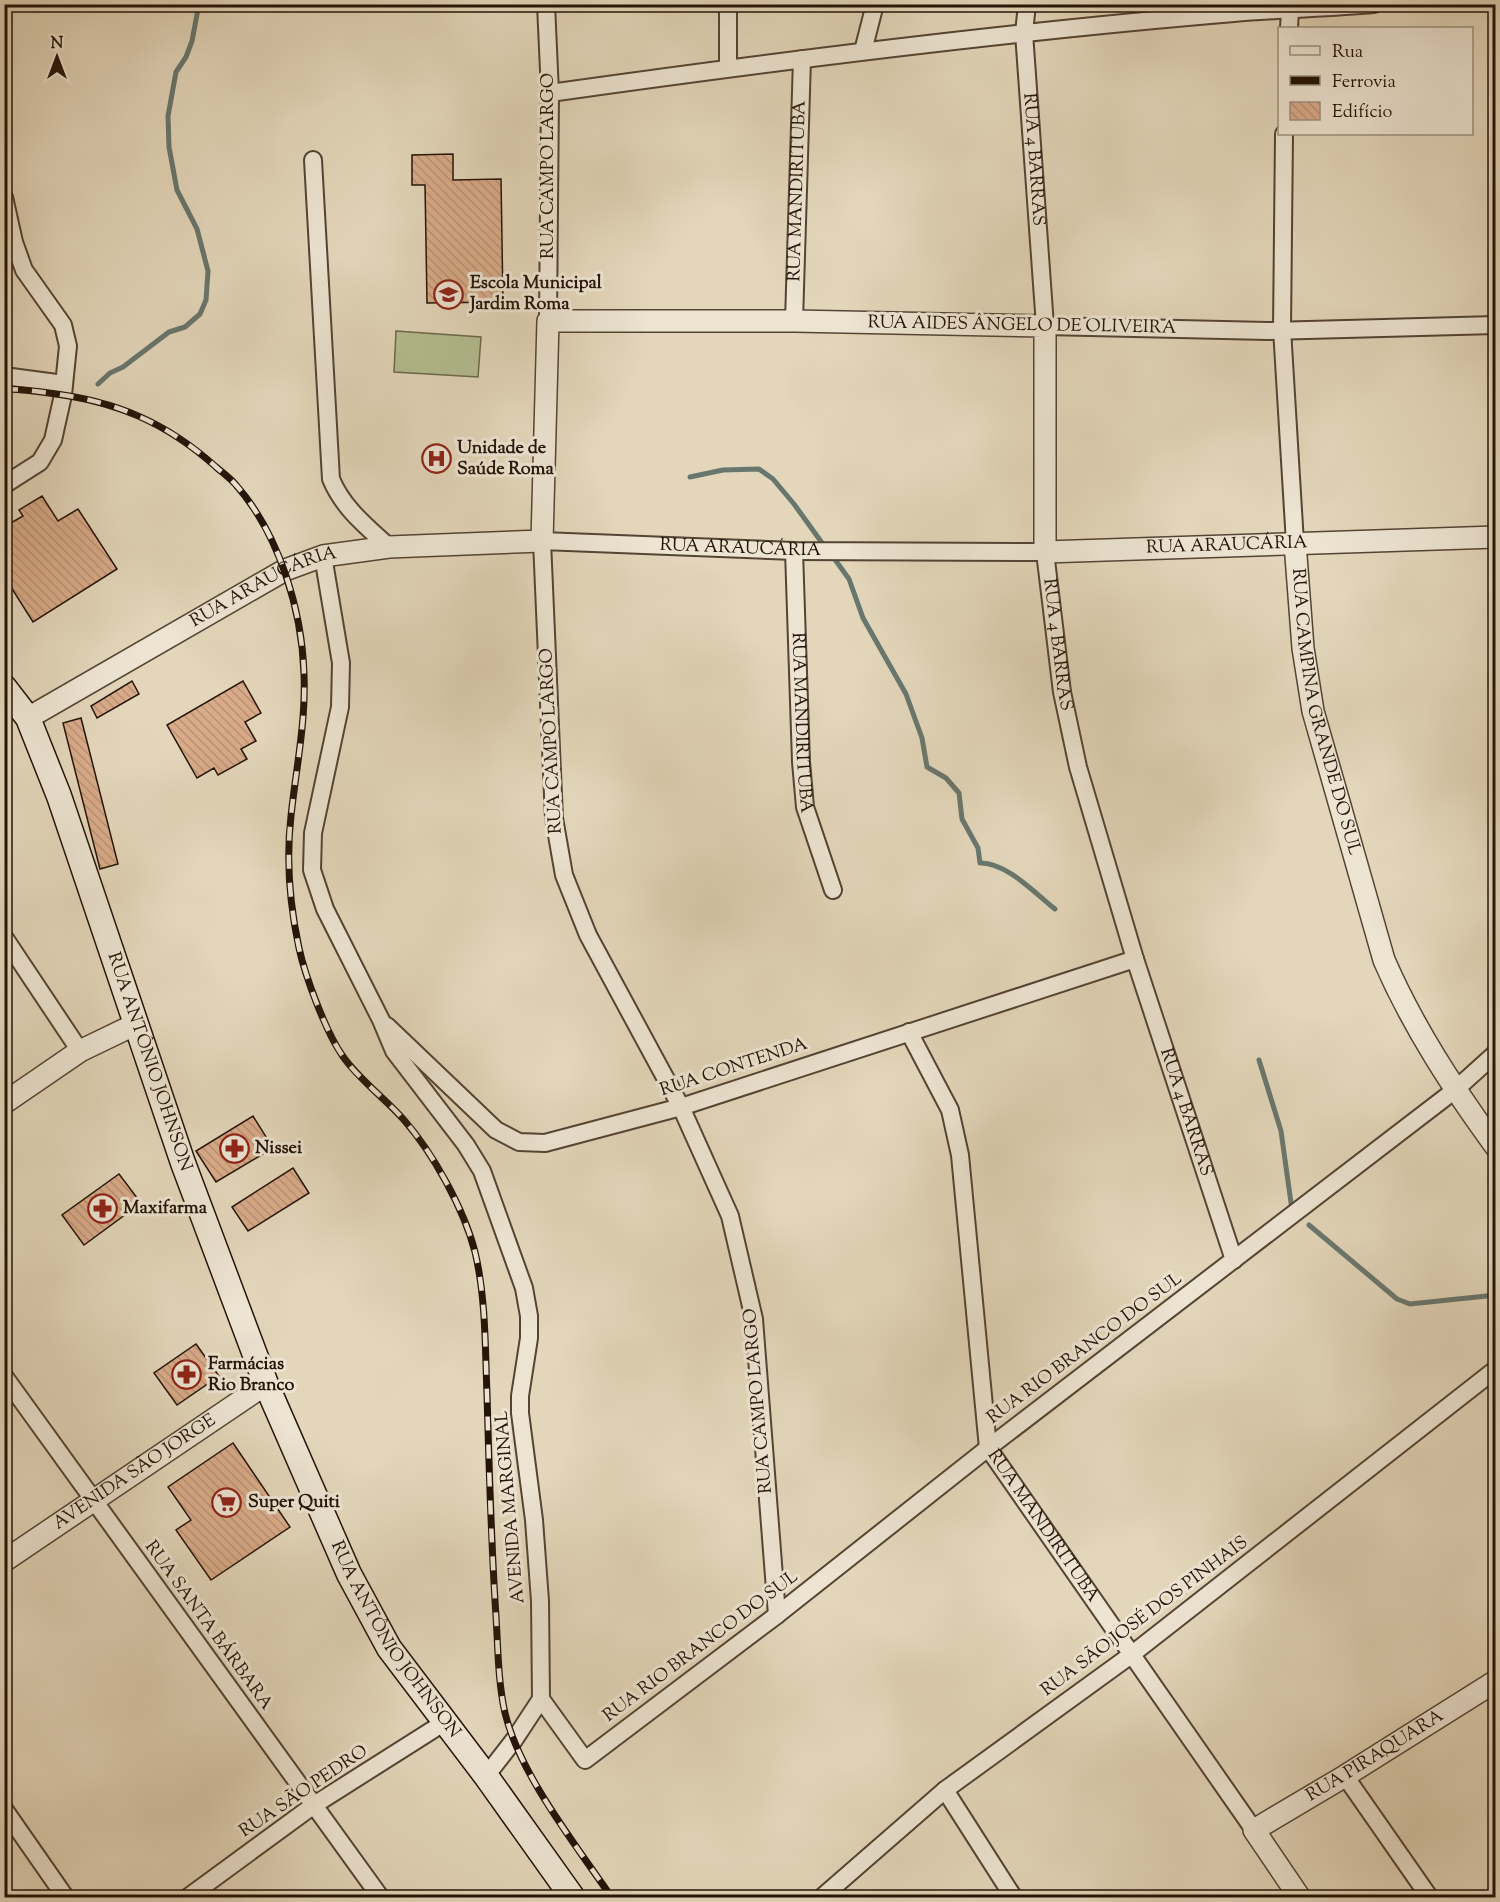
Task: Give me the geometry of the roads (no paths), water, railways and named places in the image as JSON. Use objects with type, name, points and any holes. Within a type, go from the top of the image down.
[{"type":"main road","name":"RUA ANTÔNIO JOHNSON","points":[[4,687],[28,718],[59,796],[183,1163],[266,1384],[349,1574],[389,1648],[486,1776],[573,1898]]},
{"type":"street","name":"RUA CAMPO LARGO","points":[[546,4],[550,93],[548,321],[542,541],[554,818],[564,875],[588,936],[681,1107],[730,1216],[754,1319],[777,1615]]},
{"type":"street","points":[[728,4],[728,68]]},
{"type":"street","points":[[863,51],[875,4]]},
{"type":"street","name":"RUA 4 BARRAS","points":[[1027,4],[1024,33],[1045,326],[1045,552],[1062,692],[1078,767],[1135,959],[1234,1260]]},
{"type":"street","points":[[550,93],[728,68],[1024,33],[1292,7],[1374,4]]},
{"type":"street","points":[[1289,27],[1292,7]]},
{"type":"street","name":"RUA MANDIRITUBA","points":[[794,321],[802,59]]},
{"type":"street","name":"RUA CAMPINA GRANDE DO SUL","points":[[1284,135],[1282,329],[1303,648],[1313,711],[1384,960],[1400,997],[1455,1090],[1496,1147]]},
{"type":"street","points":[[313,160],[331,479],[338,495],[351,512],[389,546]]},
{"type":"street","points":[[4,197],[14,242],[24,270],[63,325],[68,346],[64,384],[53,440],[40,462],[4,485]]},
{"type":"street","name":"RUA AIDES ÂNGELO DE OLIVEIRA","points":[[548,321],[794,321],[1257,331],[1496,325]]},
{"type":"street","points":[[4,376],[64,384]]},
{"type":"street","name":"RUA ARAUCÁRIA","points":[[28,718],[285,570],[323,556],[389,546],[542,541],[794,550],[1045,552],[1496,537]]},
{"type":"street","name":"RUA MANDIRITUBA","points":[[794,550],[801,762],[805,807],[833,891]]},
{"type":"street","name":"AVENIDA MARGINAL","points":[[323,556],[341,663],[340,708],[313,833],[312,870],[325,909],[381,1020],[394,1051],[466,1145],[482,1171],[524,1288],[529,1316],[529,1338],[520,1396],[520,1413],[534,1520],[540,1601],[541,1699]]},
{"type":"street","points":[[4,937],[80,1051]]},
{"type":"street","name":"RUA CONTENDA","points":[[381,1020],[496,1130],[519,1142],[545,1143],[681,1107],[1135,959]]},
{"type":"street","points":[[4,1103],[80,1051],[136,1024]]},
{"type":"street","name":"RUA MANDIRITUBA","points":[[909,1032],[950,1110],[960,1155],[988,1448],[1300,1898]]},
{"type":"street","name":"RUA RIO BRANCO DO SUL","points":[[541,1699],[585,1760],[777,1615],[988,1448],[1455,1090],[1496,1053]]},
{"type":"street","name":"RUA SÃO JOSÉ DOS PINHAIS","points":[[821,1898],[945,1790],[1131,1655],[1496,1369]]},
{"type":"street","name":"RUA SANTA BÁRBARA","points":[[4,1376],[381,1898]]},
{"type":"street","name":"AVENIDA SÃO JORGE","points":[[4,1561],[266,1384]]},
{"type":"street","name":"RUA PIRAQUARA","points":[[1254,1830],[1496,1681]]},
{"type":"street","points":[[486,1776],[514,1740],[541,1699]]},
{"type":"street","name":"RUA SÃO PEDRO","points":[[187,1898],[314,1805],[445,1722]]},
{"type":"street","points":[[1345,1776],[1430,1898]]},
{"type":"street","points":[[945,1790],[1014,1898]]},
{"type":"street","points":[[4,1809],[66,1898]]},
{"type":"waterway","points":[[98,384],[169,332],[185,327],[200,314],[206,300],[208,271],[197,229],[177,190],[169,147],[168,116],[176,72],[186,57],[192,41],[199,4]]},
{"type":"waterway","points":[[690,477],[723,470],[759,469],[773,479],[825,547]]},
{"type":"waterway","points":[[831,554],[849,579],[863,618],[906,694],[922,738],[927,767],[946,778],[959,793],[962,819],[978,848],[980,863],[990,864],[1010,873],[1055,909]]},
{"type":"waterway","points":[[1259,1060],[1281,1131],[1292,1210]]},
{"type":"waterway","points":[[1309,1225],[1397,1299],[1410,1304],[1496,1295]]},
{"type":"railway","points":[[4,389],[49,393],[96,402],[118,408],[159,426],[197,451],[234,482],[251,505],[276,549],[299,624],[304,674],[302,728],[289,849],[291,899],[302,960],[329,1033],[342,1055],[355,1072],[397,1112],[426,1148],[446,1182],[470,1235],[479,1269],[483,1305],[493,1560],[500,1677],[505,1713],[512,1737],[536,1785],[566,1833],[612,1898]]},
{"type":"place","name":"Escola Municipal Jardim Roma","points":[[449,294]]},
{"type":"place","name":"Unidade de Saúde Roma","points":[[436,459]]},
{"type":"place","name":"Nissei","points":[[234,1149]]},
{"type":"place","name":"Maxifarma","points":[[102,1209]]},
{"type":"place","name":"Farmácias Rio Branco","points":[[187,1375]]},
{"type":"place","name":"Super Quiti","points":[[227,1503]]}]
